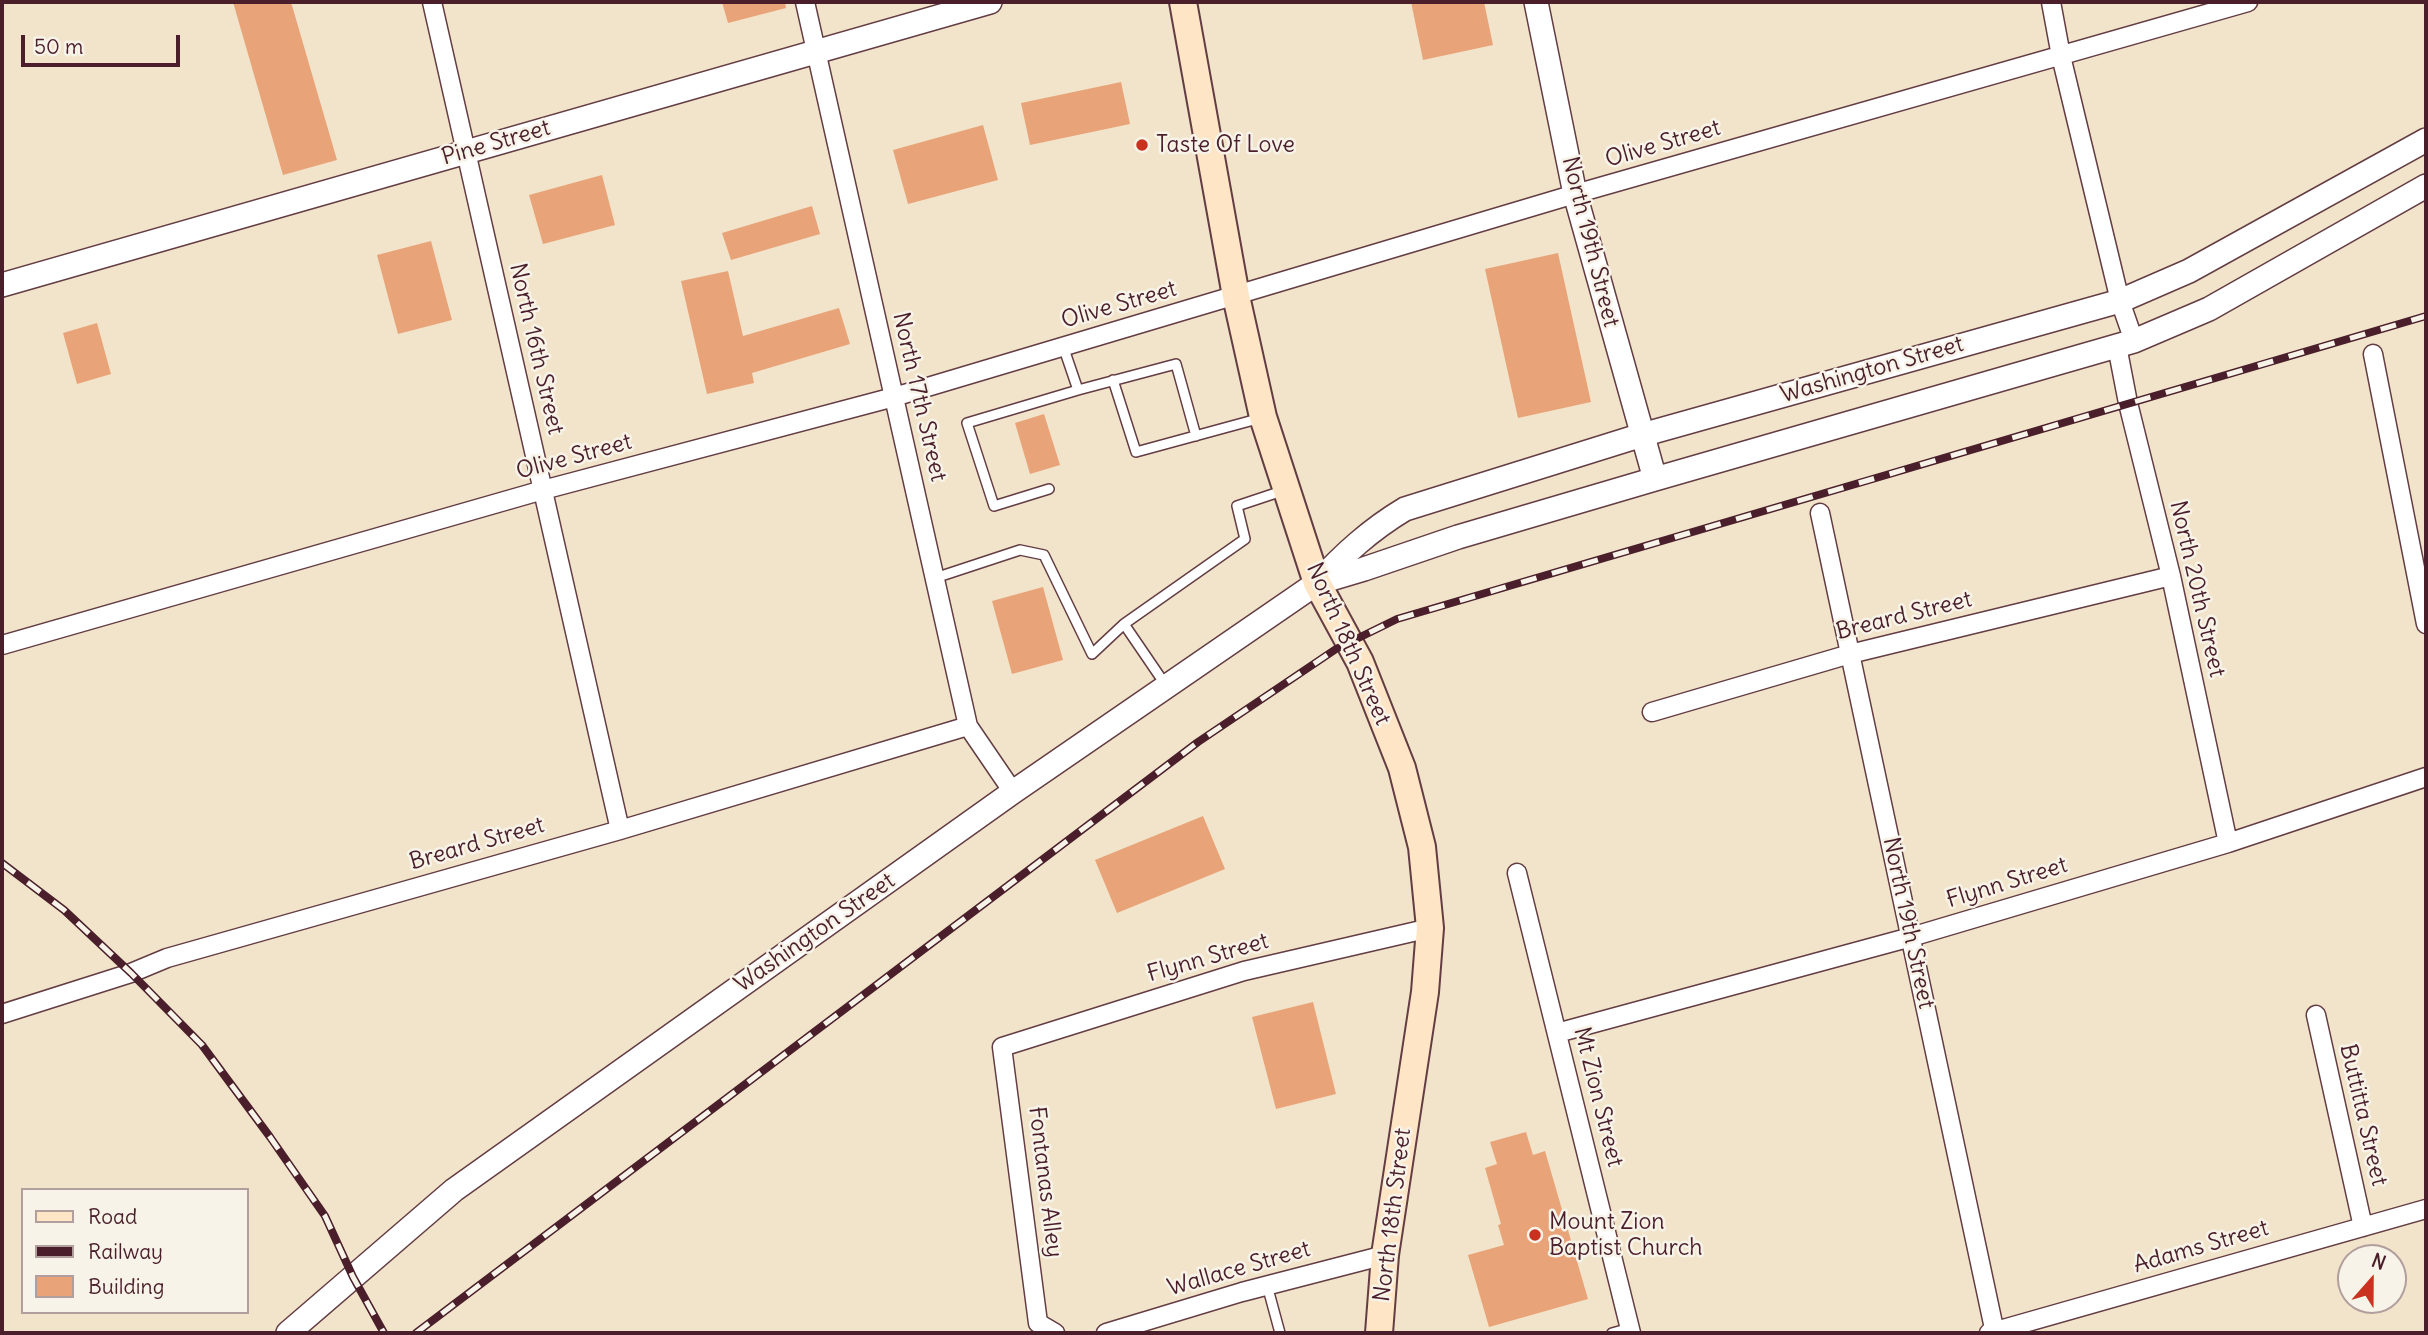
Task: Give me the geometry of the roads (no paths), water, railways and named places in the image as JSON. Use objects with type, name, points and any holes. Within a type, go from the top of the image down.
[{"type":"main road","name":"North 18th Street","points":[[1183,2],[1236,296],[1263,418],[1317,583],[1360,663],[1402,768],[1422,847],[1430,928],[1425,992],[1385,1255],[1379,1333]]},
{"type":"street","name":"North 16th Street","points":[[432,2],[620,830]]},
{"type":"street","name":"North 17th Street","points":[[805,2],[968,726],[1013,792]]},
{"type":"street","name":"Pine Street","points":[[2,285],[990,2]]},
{"type":"street","name":"North 19th Street","points":[[1536,2],[1575,194],[1655,479]]},
{"type":"street","name":"North 20th Street","points":[[2051,2],[2061,56],[2120,300],[2127,403],[2171,576],[2228,843]]},
{"type":"street","name":"Olive Street","points":[[2,645],[543,490],[894,397],[1575,194],[2248,2]]},
{"type":"street","name":"Washington Street","points":[[288,1333],[454,1190],[1013,792],[1317,583],[1353,544],[1405,509],[1642,435],[2120,300],[2189,271],[2426,140]]},
{"type":"street","name":"Washington Street","points":[[1317,583],[1458,537],[2172,327],[2209,309],[2426,186]]},
{"type":"street","points":[[2373,354],[2426,624]]},
{"type":"street","name":"North 19th Street","points":[[1820,513],[1993,1333]]},
{"type":"street","name":"Breard Street","points":[[1652,712],[1850,654],[2171,576]]},
{"type":"street","name":"Breard Street","points":[[2,1014],[131,973],[167,958],[620,830],[968,726]]},
{"type":"street","name":"Flynn Street","points":[[1557,1033],[1911,937],[2228,843],[2426,777]]},
{"type":"street","name":"Mt Zion Street","points":[[1517,873],[1631,1331]]},
{"type":"street","name":"Flynn Street","points":[[1002,1047],[1244,971],[1430,928]]},
{"type":"street","name":"Buttitta Street","points":[[2316,1015],[2363,1227]]},
{"type":"street","name":"Fontanas Alley","points":[[1002,1047],[1038,1323],[1055,1333]]},
{"type":"street","name":"Adams Street","points":[[1993,1333],[2426,1209]]},
{"type":"street","name":"Wallace Street","points":[[1106,1333],[1133,1329],[1267,1285],[1385,1255]]},
{"type":"street","name":"Washington Street","points":[[277,1333],[326,1299]]},
{"type":"lane","points":[[1063,346],[1078,390]]},
{"type":"lane","points":[[1049,489],[994,506],[967,423],[1176,364],[1196,436]]},
{"type":"lane","points":[[1113,380],[1136,452],[1263,418]]},
{"type":"lane","points":[[935,578],[1020,550],[1044,555],[1092,654],[1124,625],[1245,539],[1237,506],[1286,489]]},
{"type":"lane","points":[[1124,625],[1167,687]]},
{"type":"lane","points":[[1267,1285],[1280,1333]]},
{"type":"lane","points":[[1612,1333],[1631,1331]]},
{"type":"railway","points":[[416,1333],[1198,742],[1336,649],[1397,619],[2426,316]]},
{"type":"railway","points":[[2,863],[64,910],[202,1045],[325,1216],[353,1277],[384,1333]]},
{"type":"place","name":"Taste Of Love","points":[[1142,145]]},
{"type":"place","name":"Mount Zion Baptist Church","points":[[1535,1235]]}]
